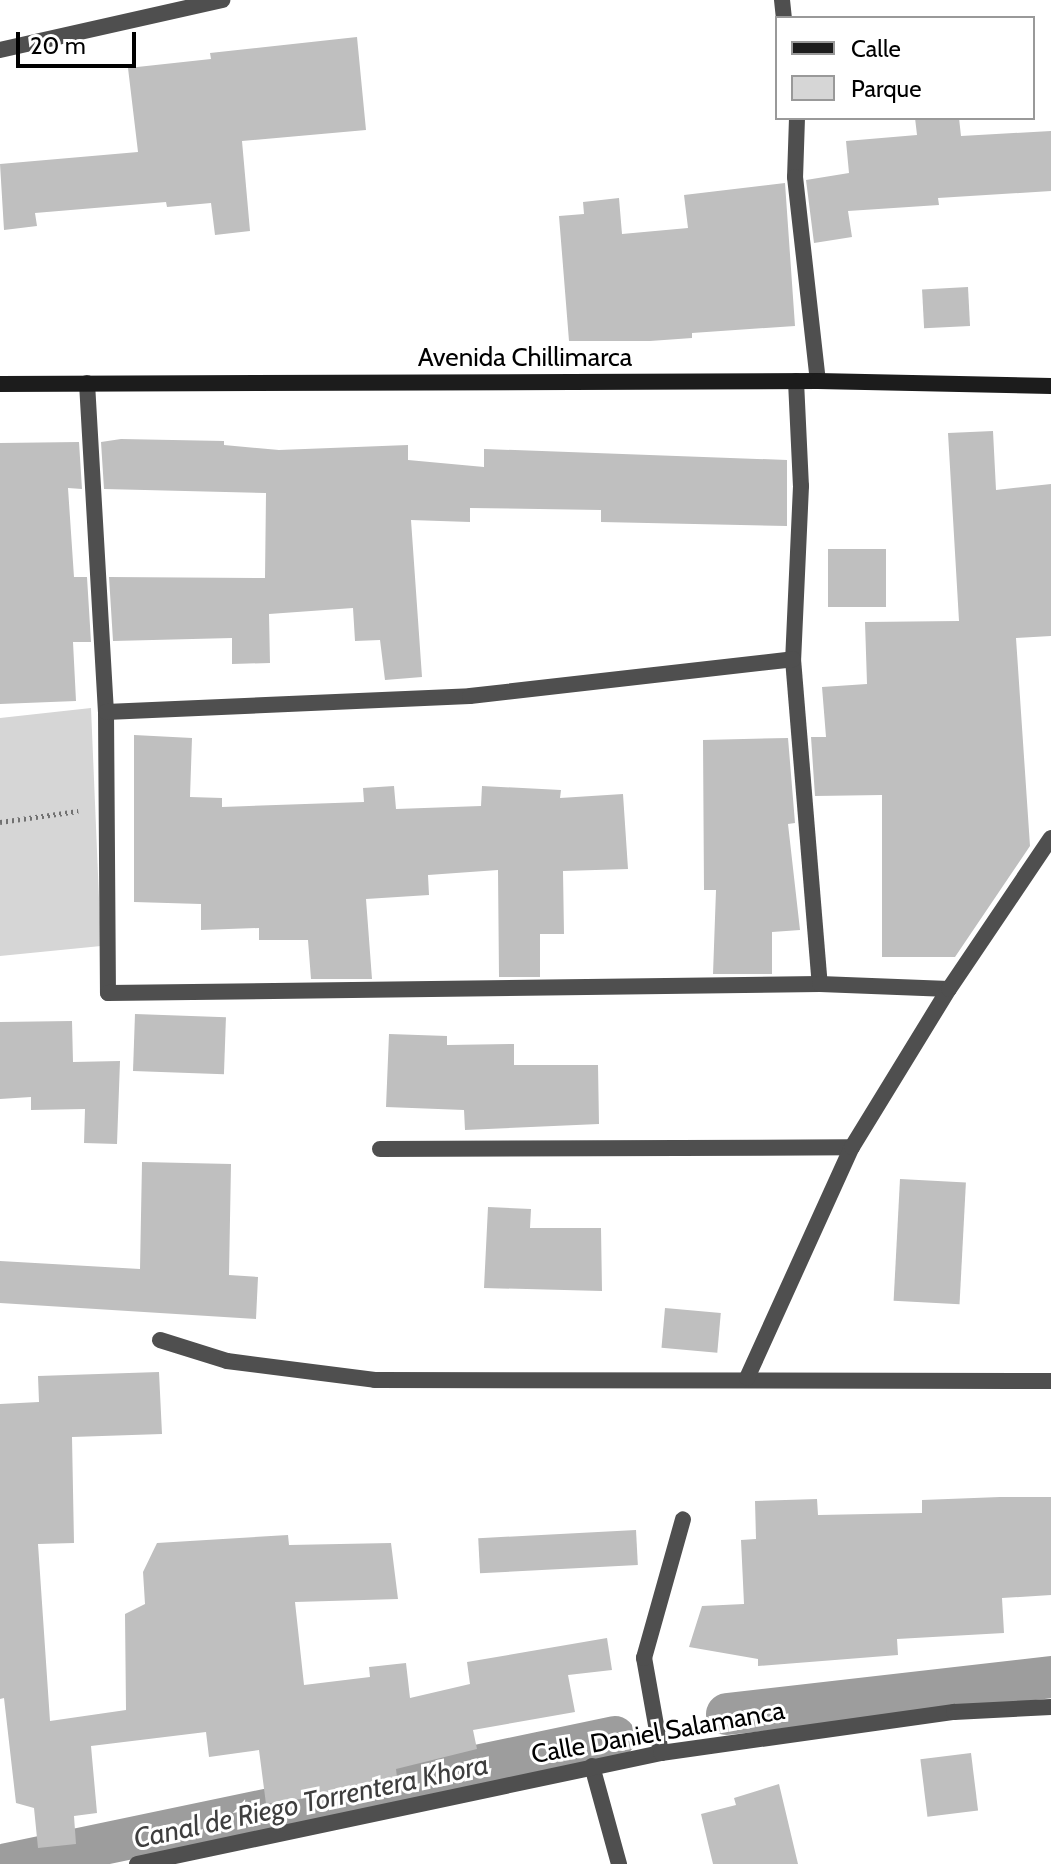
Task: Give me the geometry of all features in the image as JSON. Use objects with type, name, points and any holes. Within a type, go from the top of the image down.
[{"type":"main road","name":"Avenida Chillimarca","points":[[0,384],[818,381],[1051,386]]},
{"type":"street","points":[[0,50],[222,0]]},
{"type":"street","points":[[797,120],[795,177],[818,381]]},
{"type":"street","points":[[796,381],[801,486],[793,659],[820,984]]},
{"type":"street","points":[[87,383],[106,712],[108,993],[820,984],[949,989]]},
{"type":"street","points":[[106,712],[470,696],[793,659]]},
{"type":"street","points":[[747,1378],[852,1147],[949,989],[1051,838]]},
{"type":"street","points":[[380,1149],[852,1147]]},
{"type":"street","points":[[160,1340],[227,1361],[375,1380],[747,1378],[1051,1381]]},
{"type":"street","points":[[661,1753],[644,1658],[683,1519]]},
{"type":"street","name":"Calle Daniel Salamanca","points":[[137,1864],[661,1753],[954,1712],[1051,1707]]},
{"type":"street","points":[[592,1766],[619,1864]]},
{"type":"path","points":[[0,822],[81,810]]},
{"type":"green space","points":[[91,708],[101,946],[0,956],[0,718]]},
{"type":"building","points":[[357,37],[366,130],[242,141],[250,231],[215,235],[211,203],[167,207],[166,202],[35,213],[37,226],[4,230],[0,164],[138,152],[128,68],[211,59],[210,53]]},
{"type":"building","points":[[915,120],[959,120],[961,136],[1051,131],[1051,191],[938,198],[939,205],[848,211],[852,237],[814,243],[806,180],[849,173],[846,141],[917,135]]},
{"type":"building","points":[[785,183],[795,326],[692,333],[692,338],[650,341],[569,341],[559,216],[584,214],[583,202],[619,198],[622,234],[688,228],[684,195]]},
{"type":"building","points":[[968,287],[970,326],[924,328],[922,289]]},
{"type":"building","points":[[993,431],[996,490],[1051,484],[1051,636],[1016,638],[1030,846],[955,957],[882,957],[882,795],[815,796],[811,737],[826,737],[822,687],[867,684],[865,622],[959,621],[948,433]]},
{"type":"building","points":[[121,439],[224,441],[224,445],[279,450],[408,445],[408,460],[484,467],[484,449],[787,460],[787,526],[601,522],[601,510],[470,508],[470,522],[411,520],[422,677],[385,680],[380,640],[355,641],[353,608],[269,614],[270,663],[232,664],[232,638],[113,641],[109,577],[265,578],[266,493],[104,489],[101,442]]},
{"type":"building","points":[[79,442],[82,489],[68,488],[74,577],[87,577],[91,642],[73,642],[76,701],[0,704],[0,443]]},
{"type":"building","points":[[828,549],[886,549],[886,607],[828,607]]},
{"type":"building","points":[[134,735],[192,738],[190,797],[222,798],[222,807],[364,802],[363,788],[394,786],[396,809],[481,806],[482,786],[561,790],[560,798],[623,794],[628,869],[563,871],[564,934],[540,934],[540,977],[499,977],[498,870],[428,875],[429,895],[366,899],[372,979],[311,979],[308,940],[259,940],[259,928],[201,930],[201,904],[134,902]]},
{"type":"building","points":[[788,738],[795,823],[788,824],[800,930],[772,932],[772,974],[713,974],[716,890],[704,890],[703,740]]},
{"type":"building","points":[[135,1014],[226,1017],[224,1074],[133,1071]]},
{"type":"building","points":[[72,1021],[73,1062],[120,1061],[117,1144],[84,1143],[85,1109],[31,1110],[31,1097],[0,1099],[0,1022]]},
{"type":"building","points":[[389,1034],[447,1036],[447,1045],[514,1044],[514,1065],[598,1065],[599,1124],[465,1130],[464,1110],[386,1107]]},
{"type":"building","points":[[142,1162],[231,1164],[229,1275],[258,1277],[256,1319],[0,1303],[0,1261],[140,1269]]},
{"type":"building","points":[[900,1179],[966,1182],[960,1304],[894,1301]]},
{"type":"building","points":[[488,1207],[531,1209],[530,1228],[601,1228],[602,1291],[484,1288]]},
{"type":"building","points":[[665,1308],[721,1313],[717,1353],[662,1348]]},
{"type":"building","points":[[159,1372],[162,1434],[72,1437],[74,1543],[38,1544],[50,1721],[126,1710],[125,1614],[145,1604],[143,1572],[157,1543],[288,1535],[289,1545],[391,1543],[398,1599],[295,1602],[304,1685],[370,1677],[369,1667],[406,1663],[410,1698],[470,1684],[467,1662],[607,1638],[612,1670],[568,1675],[575,1712],[473,1730],[477,1749],[396,1769],[398,1785],[266,1804],[259,1750],[209,1757],[206,1732],[91,1746],[97,1813],[74,1816],[76,1844],[38,1848],[34,1808],[16,1803],[4,1698],[0,1699],[0,1404],[39,1402],[38,1376]]},
{"type":"building","points":[[1051,1497],[1051,1595],[1002,1598],[1004,1633],[897,1639],[898,1655],[758,1666],[758,1659],[689,1647],[702,1606],[744,1604],[741,1540],[756,1539],[755,1501],[817,1499],[818,1515],[922,1513],[922,1500]]},
{"type":"building","points":[[636,1530],[638,1565],[480,1573],[478,1538]]},
{"type":"building","points":[[971,1753],[978,1811],[927,1817],[920,1759]]},
{"type":"building","points":[[779,1784],[798,1864],[713,1864],[701,1814],[736,1805],[734,1798]]},
{"type":"waterway","name":"Canal de Riego Torrentera Khora","points":[[727,1714],[1051,1677]]},
{"type":"waterway","name":"Canal de Riego Torrentera Khora","points":[[7,1864],[615,1737]]}]
